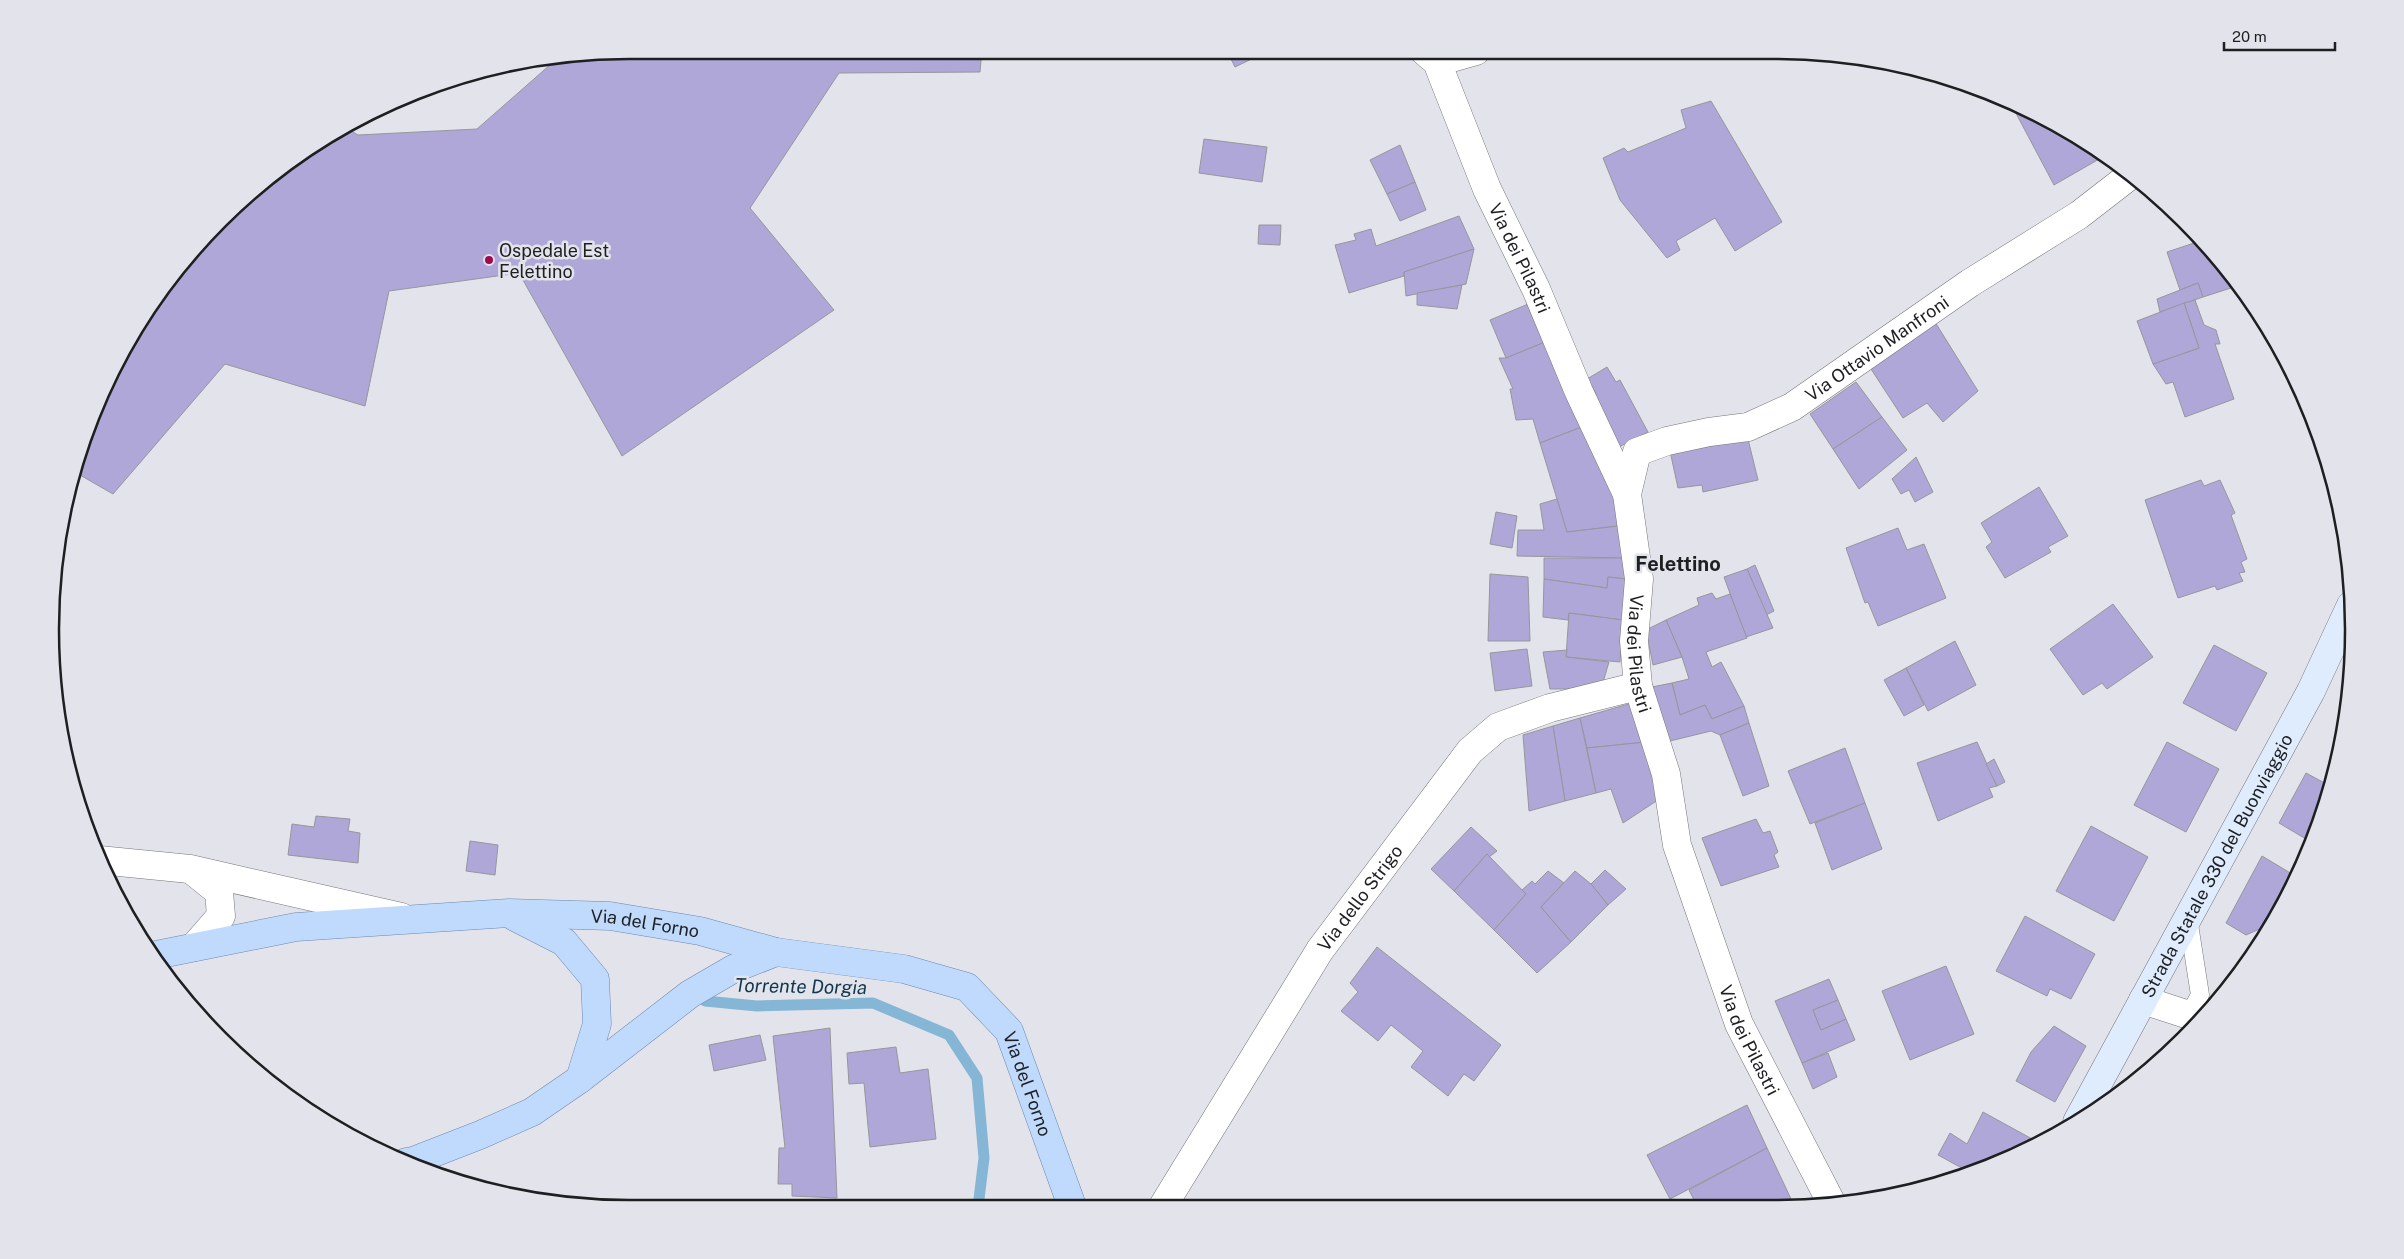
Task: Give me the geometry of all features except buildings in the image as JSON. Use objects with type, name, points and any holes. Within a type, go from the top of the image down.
[{"type":"main road","name":"Strada Statale 330 del Buonviaggio","points":[[2083,1110],[2311,691],[2345,618]]},
{"type":"main road","name":"Via del Forno","points":[[160,954],[296,927],[509,913],[610,916],[700,931],[776,952],[904,969],[967,987],[1009,1031],[1070,1200]]},
{"type":"main road","points":[[509,913],[564,942],[595,979],[597,1024],[580,1080]]},
{"type":"main road","name":"Via del Forno","points":[[417,1159],[480,1136],[532,1112],[580,1080],[690,994],[733,969],[776,952]]},
{"type":"street","name":"Via dei Pilastri","points":[[1431,59],[1487,189],[1536,289],[1579,392],[1627,494],[1639,579],[1634,641],[1638,686],[1666,774],[1676,845],[1740,1024],[1829,1197]]},
{"type":"street","name":"Via Ottavio Manfroni","points":[[1627,494],[1637,452],[1667,441],[1709,432],[1748,427],[1792,407],[1970,283],[2079,215],[2125,179]]},
{"type":"street","name":"Via dello Strigo","points":[[1167,1200],[1320,950],[1470,752],[1498,727],[1550,708],[1638,686]]},
{"type":"street","points":[[108,861],[190,869],[412,920]]},
{"type":"street","points":[[190,869],[219,892],[221,916],[194,947]]},
{"type":"street","points":[[2143,1000],[2193,1018]]},
{"type":"lane","points":[[2188,918],[2200,995],[2195,1016]]},
{"type":"waterway","name":"Torrente Dorgia","points":[[705,1001],[757,1006],[873,1003],[949,1035],[977,1078],[984,1158],[979,1200]]},
{"type":"place","name":"Ospedale Est Felettino","points":[[489,260]]},
{"type":"district","name":"Felettino","points":[[1678,564]]}]
